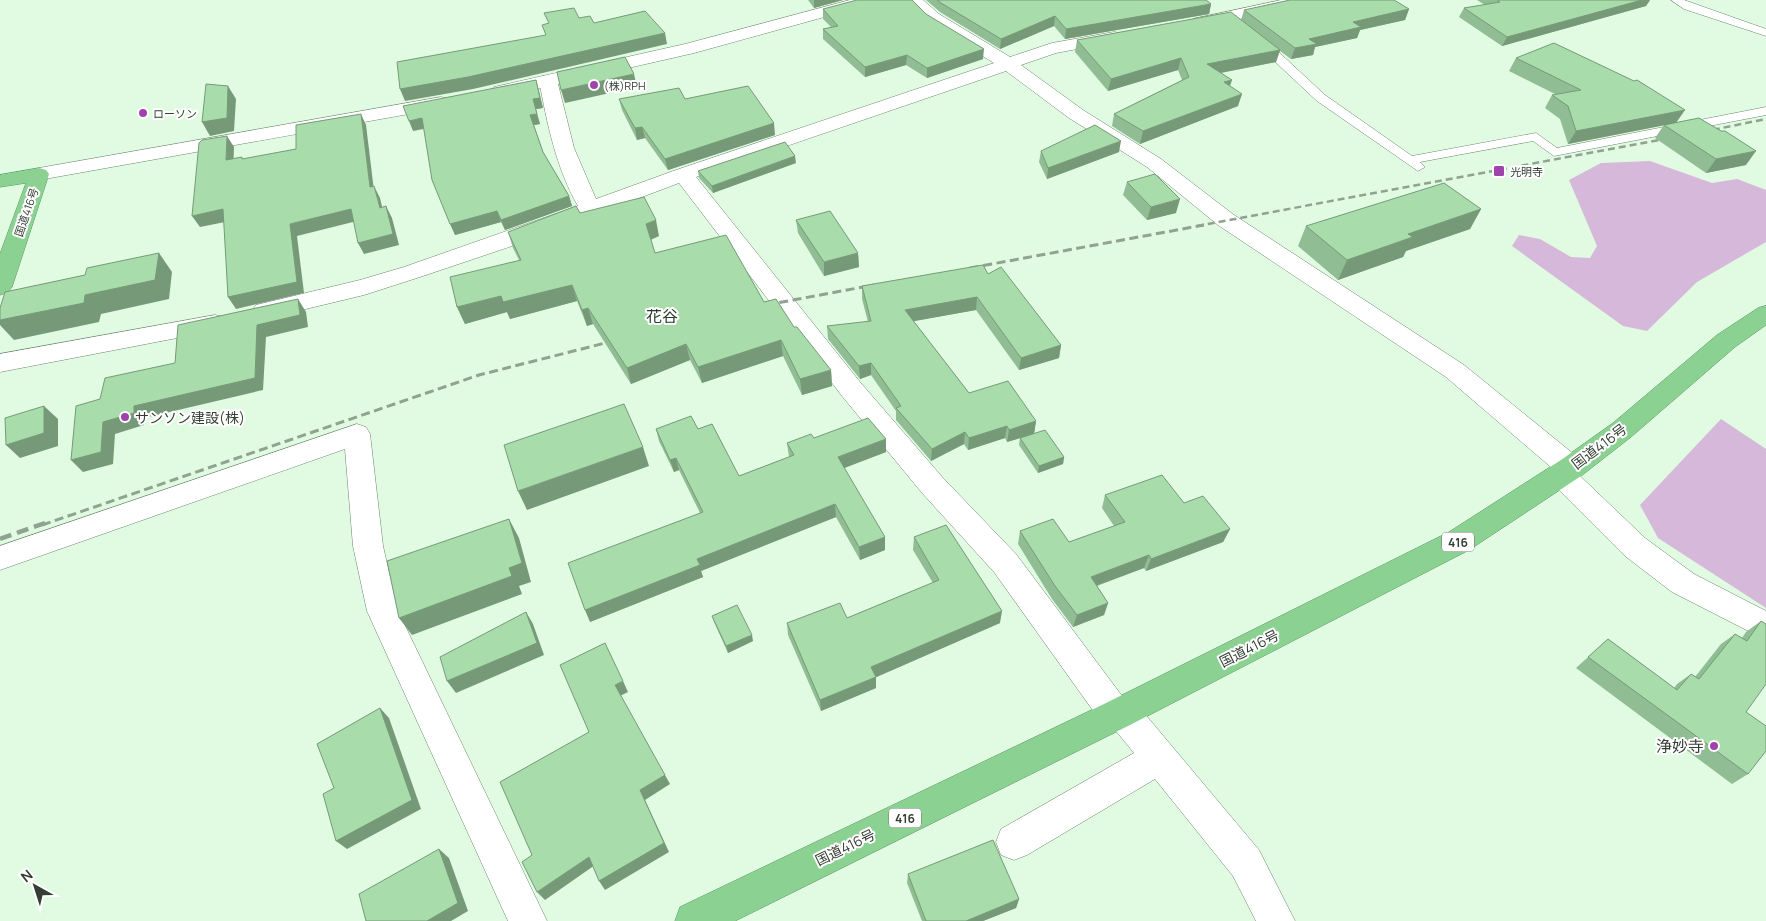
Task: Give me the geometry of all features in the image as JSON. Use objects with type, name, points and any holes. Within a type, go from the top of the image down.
[{"type":"highway","name":"国道416号","points":[[0,181],[39,174],[0,288]]},
{"type":"highway","name":"国道416号","points":[[694,921],[1119,713],[1459,542],[1566,471],[1622,430],[1726,341],[1766,314]]},
{"type":"street","points":[[482,95],[736,37],[869,0]]},
{"type":"street","points":[[913,0],[934,18],[1040,86],[1076,114],[1154,163],[1226,220],[1455,372],[1566,471],[1635,547],[1683,583],[1766,626]]},
{"type":"street","points":[[1184,26],[1304,0]]},
{"type":"street","points":[[0,363],[237,318],[396,277],[591,209],[683,174],[1052,48],[1128,35]]},
{"type":"street","points":[[548,80],[552,106],[580,194],[591,209]]},
{"type":"street","points":[[39,174],[454,100]]},
{"type":"street","points":[[683,174],[851,389],[933,486],[1004,564],[1119,713],[1159,757],[1246,863],[1276,921]]},
{"type":"street","points":[[0,558],[357,434],[368,557],[372,581],[383,611],[528,921]]},
{"type":"street","points":[[1014,842],[1159,757]]},
{"type":"lane","points":[[1676,0],[1688,7],[1766,33]]},
{"type":"lane","points":[[1229,17],[1281,58],[1320,97],[1350,119],[1393,146],[1420,169]]},
{"type":"lane","points":[[1410,160],[1536,137],[1554,152],[1766,111]]},
{"type":"shaded area","points":[[1650,161],[1712,183],[1737,179],[1766,190],[1766,242],[1697,282],[1647,331],[1623,326],[1512,246],[1519,235],[1540,239],[1571,257],[1590,258],[1597,246],[1569,180],[1601,163]]},
{"type":"shaded area","points":[[1721,419],[1766,449],[1766,608],[1658,538],[1640,505]]},
{"type":"building","points":[[857,0],[912,0],[926,14],[984,49],[927,68],[907,55],[865,67],[823,29],[838,26],[823,9]]},
{"type":"building","points":[[937,0],[1206,0],[1211,4],[1066,29],[1055,16],[1001,39]]},
{"type":"building","points":[[1290,0],[1394,0],[1409,9],[1353,22],[1361,27],[1309,39],[1317,44],[1295,48],[1244,10]]},
{"type":"building","points":[[1497,0],[1642,0],[1507,37],[1464,8],[1500,2]]},
{"type":"building","points":[[574,8],[579,18],[590,16],[594,23],[645,11],[665,33],[468,77],[400,89],[397,62],[546,35],[542,25],[549,23],[544,13]]},
{"type":"building","points":[[1231,12],[1280,50],[1207,64],[1232,80],[1224,82],[1242,94],[1143,131],[1114,114],[1189,77],[1181,58],[1111,79],[1077,40]]},
{"type":"building","points":[[1554,43],[1634,81],[1637,80],[1685,110],[1576,131],[1568,106],[1552,95],[1581,90],[1516,58]]},
{"type":"building","points":[[625,57],[634,74],[561,90],[557,72]]},
{"type":"building","points":[[536,80],[540,98],[533,99],[537,114],[530,115],[543,152],[569,196],[501,220],[497,211],[450,224],[432,180],[422,118],[409,121],[403,106]]},
{"type":"building","points":[[206,84],[228,86],[227,118],[202,122]]},
{"type":"building","points":[[748,86],[774,123],[665,159],[642,127],[635,128],[619,99],[679,88],[685,99]]},
{"type":"building","points":[[361,114],[370,187],[374,186],[380,208],[386,206],[393,234],[358,243],[351,209],[290,224],[297,282],[228,297],[223,209],[192,216],[199,143],[202,140],[227,136],[226,160],[242,157],[242,159],[296,149],[296,125]]},
{"type":"building","points":[[1699,118],[1721,131],[1725,131],[1756,151],[1716,159],[1664,125]]},
{"type":"building","points":[[1095,125],[1121,141],[1048,168],[1041,151]]},
{"type":"building","points":[[785,142],[795,156],[712,186],[698,171]]},
{"type":"building","points":[[1155,174],[1180,199],[1151,207],[1127,182]]},
{"type":"building","points":[[1444,183],[1481,209],[1408,234],[1413,237],[1347,260],[1306,226]]},
{"type":"building","points":[[644,197],[656,220],[646,224],[655,253],[726,235],[764,302],[776,299],[794,327],[797,327],[831,370],[800,379],[781,340],[698,367],[686,344],[627,368],[588,308],[582,310],[572,285],[503,302],[501,296],[457,307],[450,277],[521,260],[508,232],[576,206],[580,213]]},
{"type":"building","points":[[830,211],[858,253],[824,262],[796,220]]},
{"type":"building","points":[[159,253],[155,280],[85,295],[84,303],[0,320],[0,308],[5,292],[85,275],[87,268]]},
{"type":"building","points":[[983,265],[988,274],[1001,267],[1061,345],[1021,358],[977,297],[905,310],[969,393],[1008,381],[1036,421],[1009,430],[1007,426],[969,438],[965,432],[932,449],[896,408],[901,406],[871,363],[859,366],[827,326],[871,321],[862,286]]},
{"type":"building","points":[[298,299],[300,315],[257,325],[255,378],[134,406],[134,413],[103,422],[101,452],[71,460],[76,406],[100,399],[105,378],[175,363],[178,325]]},
{"type":"building","points":[[624,404],[643,447],[518,491],[504,445]]},
{"type":"building","points":[[44,406],[44,433],[6,445],[5,418]]},
{"type":"building","points":[[691,416],[698,429],[712,424],[739,476],[794,455],[787,443],[811,434],[814,438],[868,418],[886,439],[838,457],[885,537],[859,547],[835,504],[697,559],[700,565],[585,610],[568,563],[703,512],[676,458],[670,460],[656,429]]},
{"type":"building","points":[[1045,430],[1064,457],[1039,466],[1020,438]]},
{"type":"building","points":[[1162,475],[1184,503],[1203,496],[1230,529],[1151,559],[1149,555],[1091,577],[1108,603],[1077,615],[1055,586],[1020,531],[1053,519],[1069,542],[1125,522],[1105,495]]},
{"type":"building","points":[[509,519],[522,563],[509,568],[512,576],[399,618],[387,561]]},
{"type":"building","points":[[946,525],[1002,611],[871,667],[876,677],[820,700],[787,623],[840,603],[847,618],[939,580],[914,537]]},
{"type":"building","points":[[737,605],[752,635],[726,646],[712,616]]},
{"type":"building","points":[[526,612],[537,643],[447,681],[440,657]]},
{"type":"building","points":[[1761,621],[1766,624],[1766,684],[1746,712],[1766,726],[1766,751],[1748,774],[1588,657],[1608,639],[1677,690],[1691,674],[1699,679],[1735,634],[1747,641]]},
{"type":"building","points":[[605,643],[623,681],[615,685],[665,775],[640,790],[664,843],[599,881],[589,857],[537,892],[522,862],[532,855],[500,782],[589,732],[560,665]]},
{"type":"building","points":[[380,708],[412,800],[336,841],[323,794],[334,788],[317,744]]},
{"type":"building","points":[[993,840],[1019,899],[966,921],[926,921],[908,874]]},
{"type":"building","points":[[439,849],[458,903],[427,921],[366,921],[359,894]]},
{"type":"railway","points":[[1702,132],[1766,119]]},
{"type":"railway","points":[[1197,226],[1670,138]]},
{"type":"railway","points":[[970,268],[1204,225]]},
{"type":"railway","points":[[766,305],[874,285]]},
{"type":"railway","points":[[42,525],[479,375],[617,340]]},
{"type":"railway","points":[[0,539],[45,523]]},
{"type":"place","name":"(株)RPH","points":[[594,85]]},
{"type":"place","name":"ローソン","points":[[143,113]]},
{"type":"place","name":"光明寺","points":[[1499,171]]},
{"type":"place","name":"サンソン建設(株)","points":[[125,417]]},
{"type":"place","name":"浄妙寺","points":[[1714,746]]},
{"type":"district","name":"花谷","points":[[662,316]]}]
